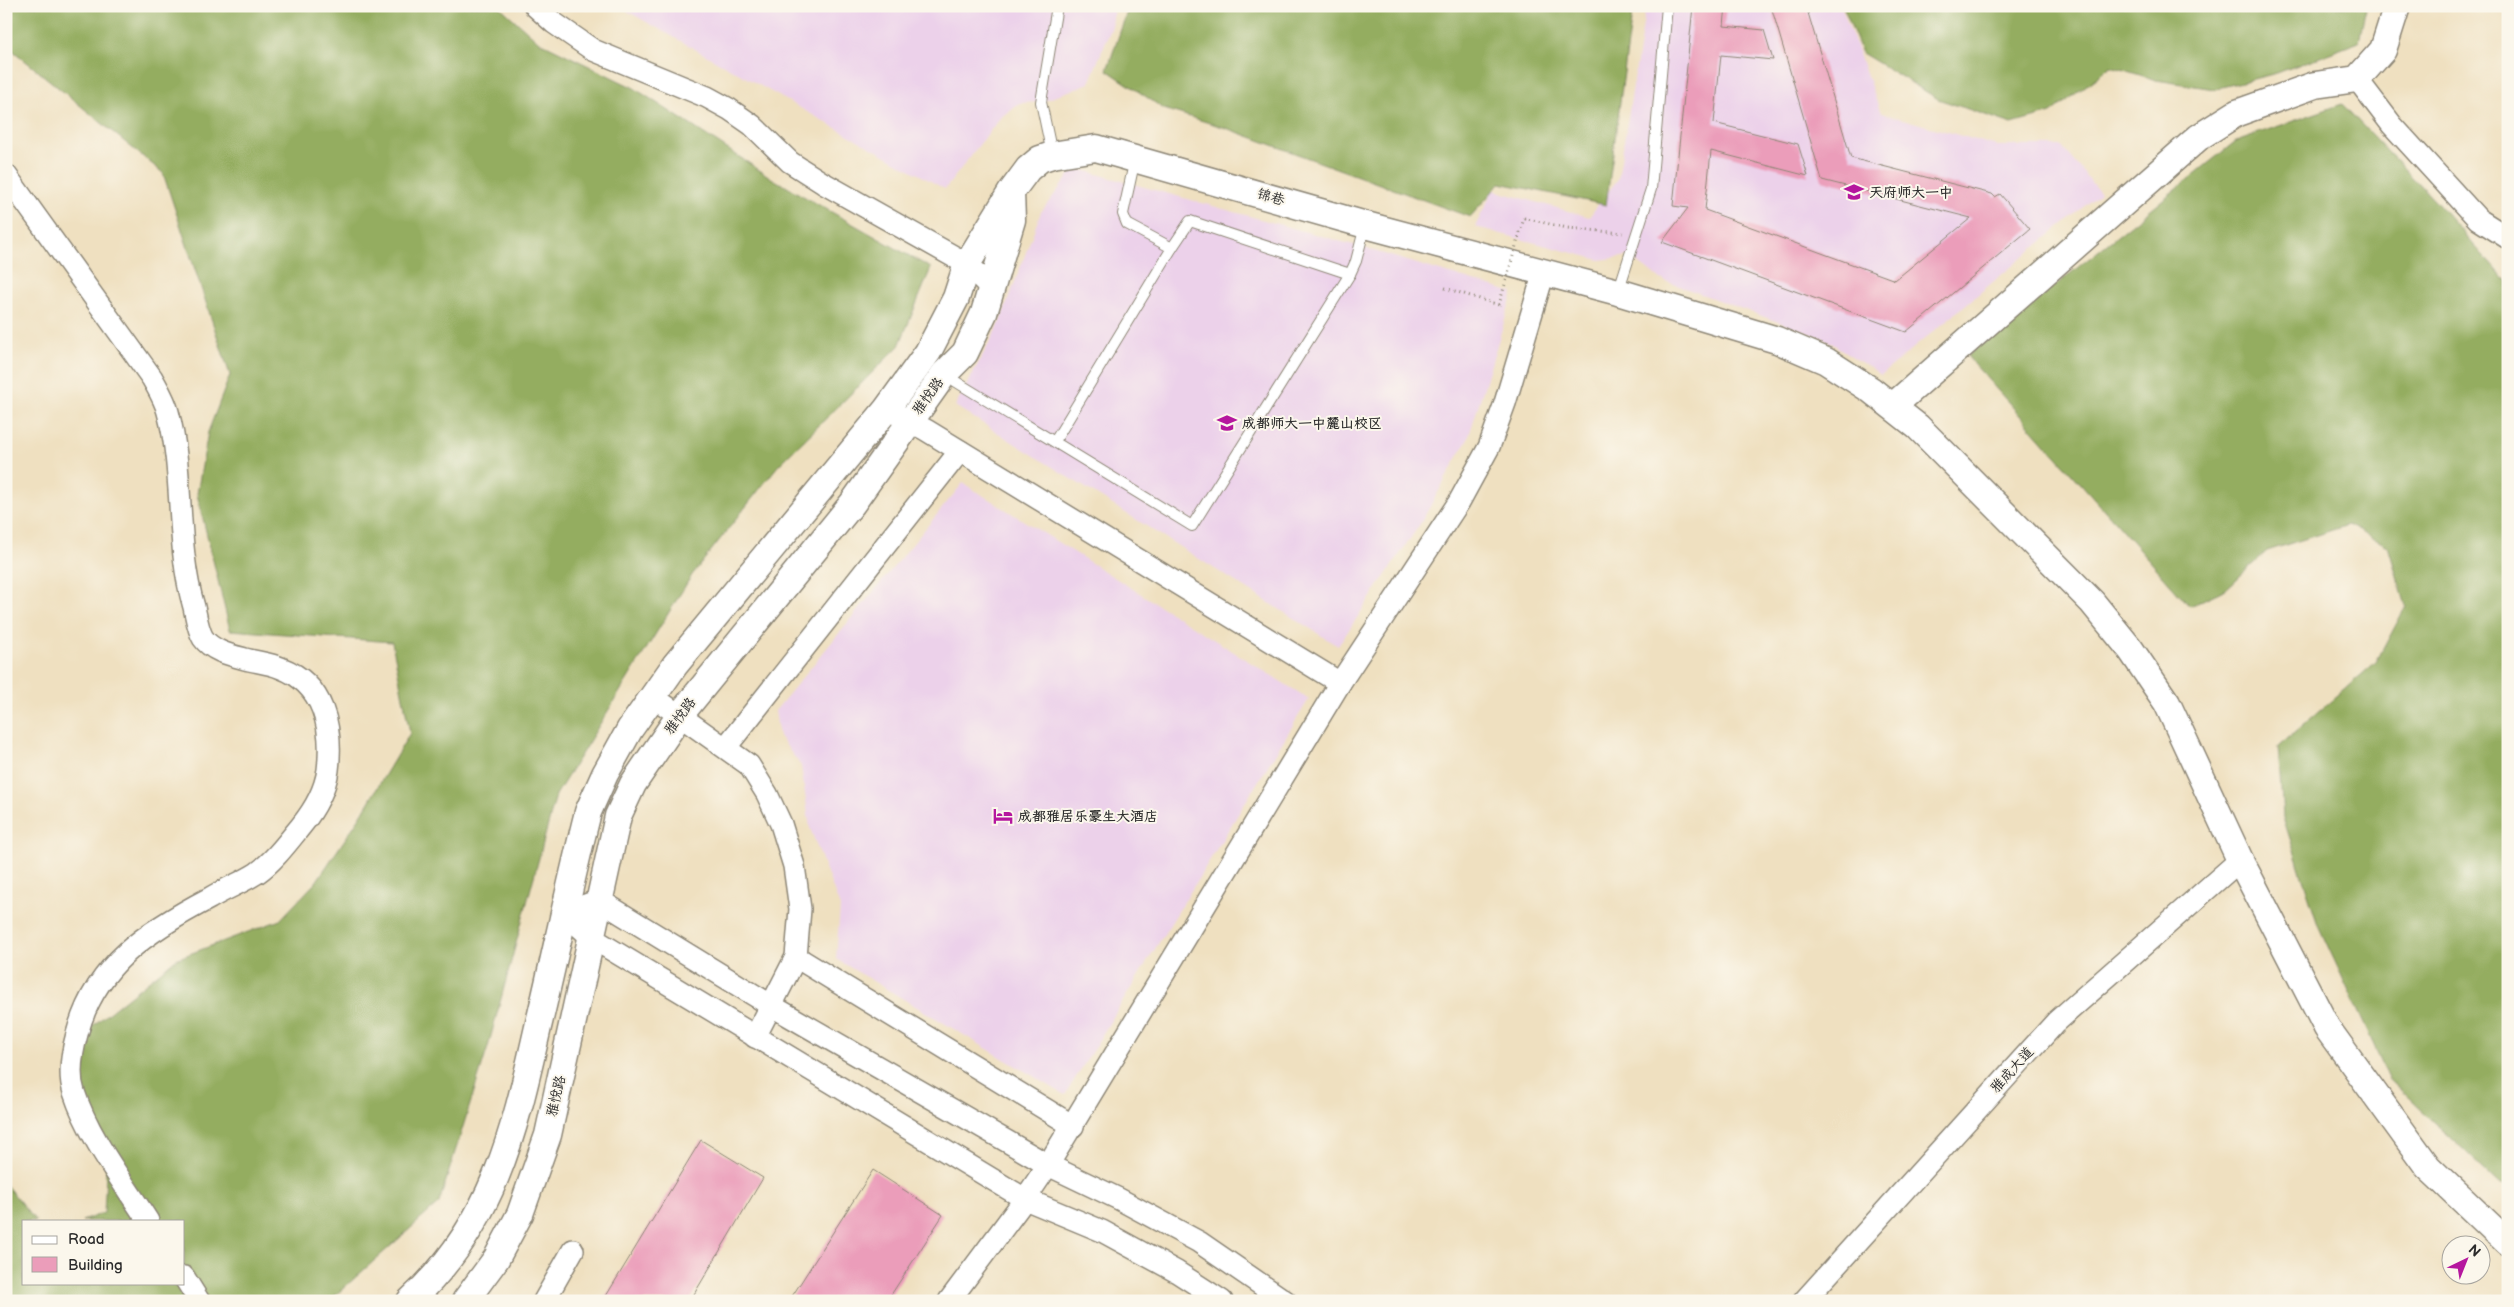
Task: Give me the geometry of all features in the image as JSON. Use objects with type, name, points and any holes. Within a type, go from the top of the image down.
[{"type":"street","points":[[535,6],[554,23],[592,50],[707,97],[729,109],[752,125],[790,162],[823,183],[967,264],[992,289]]},
{"type":"street","points":[[1893,406],[2199,137],[2237,113],[2314,85],[2357,79],[2383,50],[2397,6]]},
{"type":"street","points":[[2357,79],[2392,125],[2478,220],[2508,238]]},
{"type":"street","name":"锦巷","points":[[410,1301],[428,1284],[471,1229],[496,1180],[516,1123],[588,812],[605,774],[630,729],[675,665],[886,410],[928,352],[956,298],[967,264],[1011,192],[1028,169],[1040,159],[1052,154],[1096,148],[1366,225],[1618,292],[1777,340],[1826,361],[1893,406],[1918,427],[2092,602],[2131,650],[2167,703],[2240,860],[2327,1028],[2428,1167],[2508,1243]]},
{"type":"street","points":[[6,174],[152,378],[167,409],[173,436],[182,543],[189,593],[202,637],[227,655],[280,668],[298,676],[312,690],[323,706],[330,738],[328,773],[316,807],[288,843],[257,872],[152,930],[117,959],[98,985],[81,1019],[71,1054],[73,1089],[87,1125],[147,1220]]},
{"type":"street","name":"雅悦路","points":[[465,1301],[496,1259],[520,1214],[545,1144],[618,816],[633,784],[680,715],[852,504],[944,374],[965,353],[984,313],[1012,220],[1011,192]]},
{"type":"street","points":[[949,1301],[1026,1199],[1073,1126],[1340,683],[1459,502],[1489,447],[1505,403],[1544,272]]},
{"type":"street","points":[[886,410],[911,421],[1340,683]]},
{"type":"street","points":[[726,747],[960,451]]},
{"type":"street","points":[[652,696],[749,765],[767,794],[781,824],[794,866],[800,909],[796,957],[756,1037]]},
{"type":"street","name":"雅成大道","points":[[1804,1301],[2056,1022],[2240,860]]},
{"type":"street","points":[[1222,1301],[1177,1272],[1102,1231],[1026,1199],[592,938],[564,913],[599,900],[772,1006],[1048,1165],[1119,1199],[1199,1242],[1285,1301]]},
{"type":"street","points":[[796,957],[1073,1126]]},
{"type":"street","points":[[544,1301],[573,1250]]},
{"type":"street","points":[[185,1279],[199,1301]]},
{"type":"lane","points":[[1052,154],[1041,102],[1057,6]]},
{"type":"lane","points":[[1618,292],[1650,189],[1666,6]]},
{"type":"lane","points":[[1136,158],[1122,214],[1127,224],[1172,248]]},
{"type":"lane","points":[[1055,441],[1190,220],[1350,274]]},
{"type":"lane","points":[[944,374],[1192,526],[1350,274],[1356,261],[1366,225]]},
{"type":"path","points":[[1445,288],[1499,306],[1524,218],[1567,228],[1636,234]]},
{"type":"shaded area","points":[[618,6],[1114,6],[1112,26],[1089,83],[1041,102],[1019,103],[1000,118],[945,189]]},
{"type":"shaded area","name":"天府师大一中","points":[[1646,6],[1841,6],[1881,113],[1997,146],[2061,146],[2100,193],[1881,375],[1825,339],[1660,279],[1629,256],[1600,260],[1475,227],[1493,190],[1589,217],[1618,179]]},
{"type":"shaded area","name":"成都师大一中麓山校区","points":[[1075,168],[1361,247],[1513,293],[1468,439],[1420,524],[1338,646],[955,406],[999,325],[1041,212]]},
{"type":"shaded area","points":[[963,483],[1309,699],[1065,1095],[836,959],[840,907],[810,828],[801,766],[779,736],[775,711]]},
{"type":"green space","points":[[6,6],[499,6],[538,41],[634,88],[773,179],[931,268],[899,346],[777,467],[692,575],[556,795],[488,1047],[439,1203],[329,1301],[6,1301],[6,1185],[35,1220],[22,1220],[22,1284],[185,1284],[185,1220],[85,1220],[104,1213],[107,1154],[81,1089],[91,1027],[176,959],[280,920],[316,882],[360,817],[410,733],[392,642],[230,630],[197,494],[208,432],[230,375],[163,173],[6,45]]},
{"type":"green space","points":[[1129,6],[1633,6],[1606,205],[1500,183],[1470,217],[1226,128],[1164,109],[1107,70]]},
{"type":"green space","points":[[1843,6],[2366,6],[2359,42],[2277,73],[2214,89],[2156,80],[2111,66],[2051,113],[2012,124],[1938,99],[1862,53]]},
{"type":"green space","points":[[2342,104],[2435,201],[2503,278],[2508,280],[2508,1185],[2501,1185],[2390,1080],[2318,925],[2283,817],[2278,747],[2376,662],[2406,606],[2388,546],[2348,525],[2267,551],[2226,589],[2190,606],[1967,356],[2236,141]]},
{"type":"building","points":[[1693,6],[1726,6],[1724,26],[1764,30],[1773,60],[1721,55],[1714,123],[1798,144],[1808,176],[1711,151],[1705,210],[1895,280],[1971,218],[1822,180],[1771,6],[1806,6],[1851,158],[1992,194],[1995,197],[2000,194],[2030,229],[1906,332],[1662,242],[1688,208],[1673,206]]},
{"type":"building","points":[[701,1140],[763,1178],[690,1301],[603,1301]]},
{"type":"building","points":[[873,1170],[943,1215],[887,1301],[789,1301]]},
{"type":"place","name":"天府师大一中","points":[[1854,192]]},
{"type":"place","name":"成都师大一中麓山校区","points":[[1227,423]]},
{"type":"place","name":"成都雅居乐豪生大酒店","points":[[1003,816]]}]
